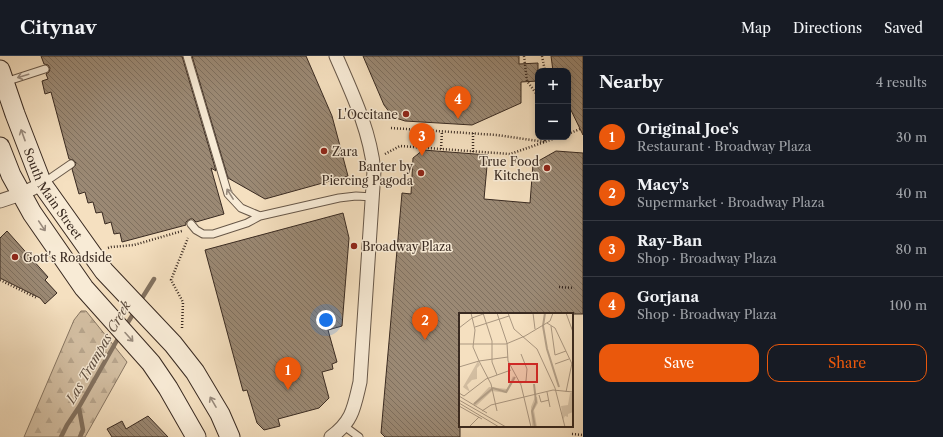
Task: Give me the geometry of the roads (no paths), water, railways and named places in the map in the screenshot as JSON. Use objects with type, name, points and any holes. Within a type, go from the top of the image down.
[{"type":"main road","name":"South Main Street","points":[[1,78],[42,184],[104,271],[177,339],[220,414],[230,437]]},
{"type":"main road","points":[[0,146],[11,176],[21,194],[84,288],[151,363],[168,388],[196,437]]},
{"type":"street","points":[[331,437],[344,426],[352,413],[360,382],[374,171],[371,148],[360,112],[336,56]]},
{"type":"street","points":[[0,201],[21,194],[42,184]]},
{"type":"lane","points":[[188,56],[228,194],[241,208],[260,216]]},
{"type":"lane","points":[[1,78],[45,69]]},
{"type":"lane","points":[[42,184],[71,164]]},
{"type":"lane","points":[[190,226],[203,234],[212,234],[247,223],[260,216],[339,198],[373,196]]},
{"type":"lane","points":[[344,426],[359,437]]},
{"type":"waterway","name":"Las Trampas Creek","points":[[139,303],[154,279]]},
{"type":"waterway","name":"Las Trampas Creek","points":[[125,327],[135,311]]},
{"type":"waterway","name":"Las Trampas Creek","points":[[61,437],[120,335]]},
{"type":"waterway","points":[[79,408],[83,430],[80,437]]},
{"type":"place","name":"L'Occitane","points":[[406,114]]},
{"type":"place","name":"Gorjana","points":[[458,119]]},
{"type":"place","name":"Zara","points":[[324,151]]},
{"type":"place","name":"Ray-Ban","points":[[422,156]]},
{"type":"place","name":"True Food Kitchen","points":[[547,168]]},
{"type":"place","name":"Banter by Piercing Pagoda","points":[[421,173]]},
{"type":"place","name":"Broadway Plaza","points":[[354,246]]},
{"type":"place","name":"Gott's Roadside","points":[[15,257]]},
{"type":"place","name":"Macy's","points":[[425,340]]},
{"type":"place","name":"Original Joe's","points":[[288,390]]}]
